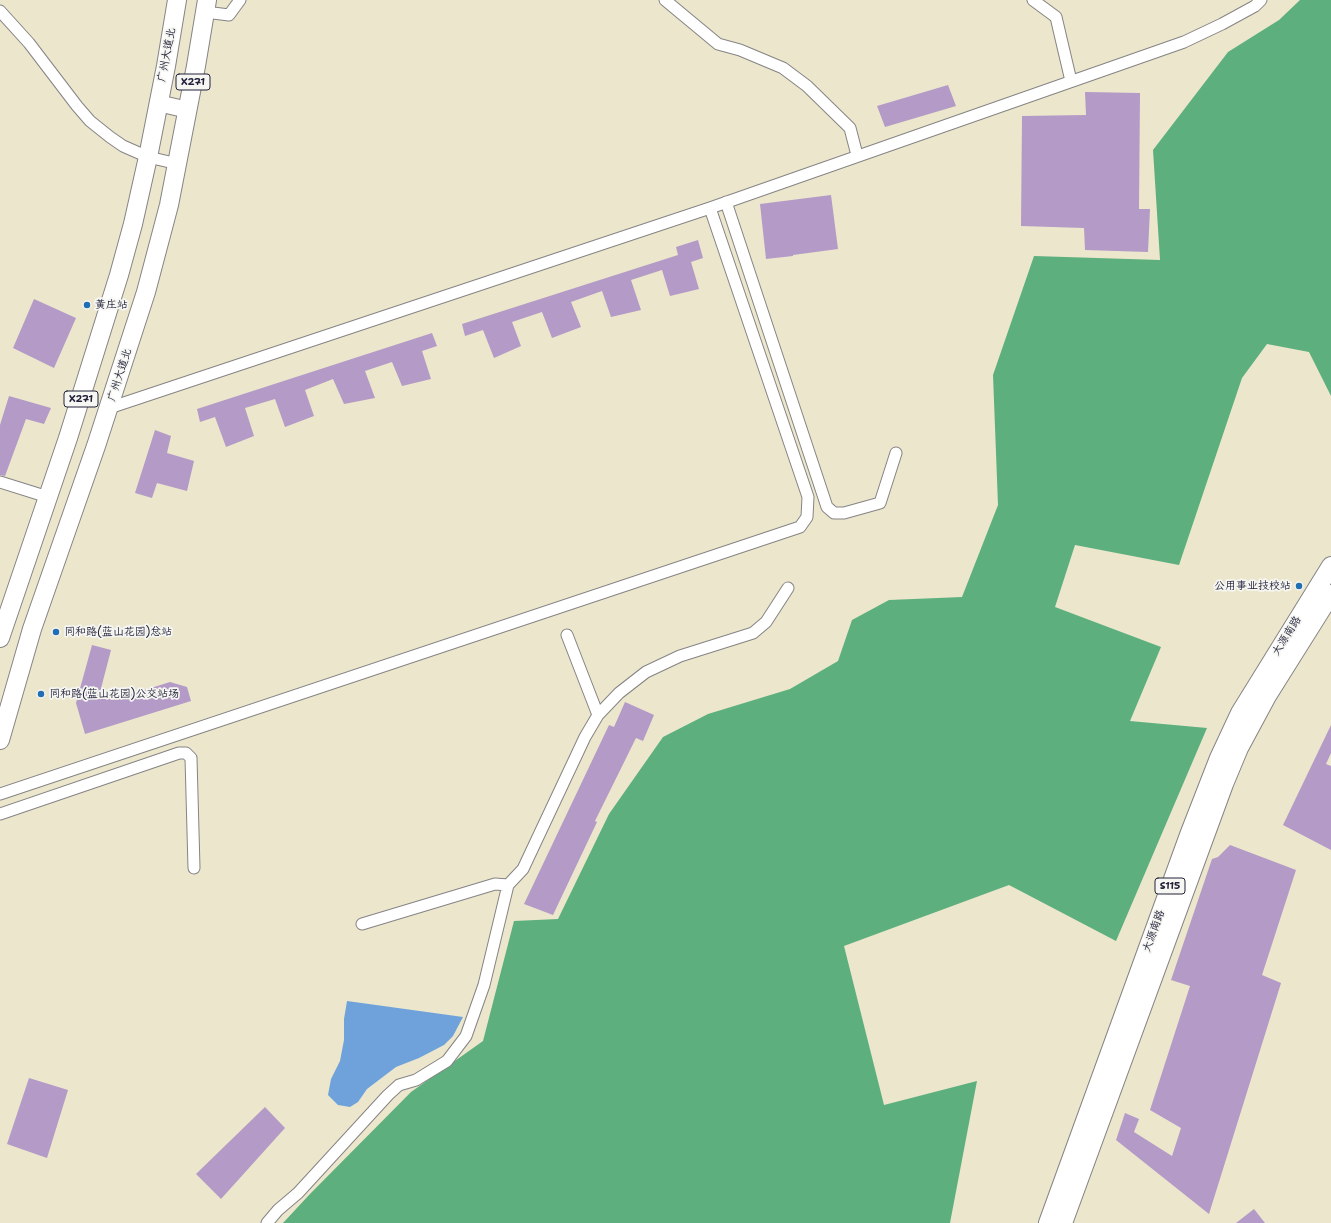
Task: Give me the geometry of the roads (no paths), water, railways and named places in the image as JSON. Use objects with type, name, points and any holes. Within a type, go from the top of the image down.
[{"type":"main road","name":"广州大道北","points":[[0,638],[48,497],[120,275],[148,156],[166,66],[177,0]]},
{"type":"main road","name":"广州大道北","points":[[0,740],[32,629],[109,408],[150,277],[169,206],[178,164],[206,6]]},
{"type":"main road","name":"大源南路","points":[[1048,1223],[1203,796],[1224,746],[1251,694],[1331,566]]},
{"type":"main road","name":"大源南路","points":[[1063,1223],[1224,784],[1239,748],[1267,696],[1331,594]]},
{"type":"street","points":[[206,6],[229,15],[240,0]]},
{"type":"street","points":[[666,0],[718,44],[740,50],[783,68],[807,86],[850,128],[857,155]]},
{"type":"street","points":[[1033,0],[1056,17],[1071,81]]},
{"type":"street","points":[[109,408],[710,208],[857,155],[1184,42],[1222,24],[1254,6],[1261,0]]},
{"type":"street","points":[[0,11],[29,43],[90,121],[110,138],[123,146],[148,156],[178,164]]},
{"type":"street","points":[[158,104],[188,110]]},
{"type":"street","points":[[726,202],[827,507],[834,513],[844,513],[880,503],[896,453]]},
{"type":"street","points":[[0,794],[800,527],[807,516],[808,497],[710,208]]},
{"type":"street","points":[[0,482],[48,497]]},
{"type":"street","points":[[267,1223],[278,1210],[298,1193],[388,1095],[399,1085],[416,1080],[447,1061],[466,1036],[484,985],[508,885],[523,869],[585,737],[598,715],[619,693],[646,672],[680,656],[753,632],[766,622],[788,588]]},
{"type":"street","points":[[567,635],[598,715]]},
{"type":"street","points":[[0,814],[178,753],[186,753],[191,758],[194,868]]},
{"type":"street","points":[[362,924],[495,884],[508,885]]},
{"type":"water","points":[[347,1001],[463,1017],[453,1036],[444,1045],[419,1058],[396,1067],[367,1089],[358,1102],[350,1107],[338,1105],[328,1095],[331,1079],[340,1061],[344,1040],[344,1019]]},
{"type":"place","name":"黄庄站","points":[[87,305]]},
{"type":"place","name":"公用事业技校站","points":[[1299,586]]},
{"type":"place","name":"同和路(蓝山花园)总站","points":[[56,632]]},
{"type":"place","name":"同和路(蓝山花园)公交站场","points":[[41,694]]}]
